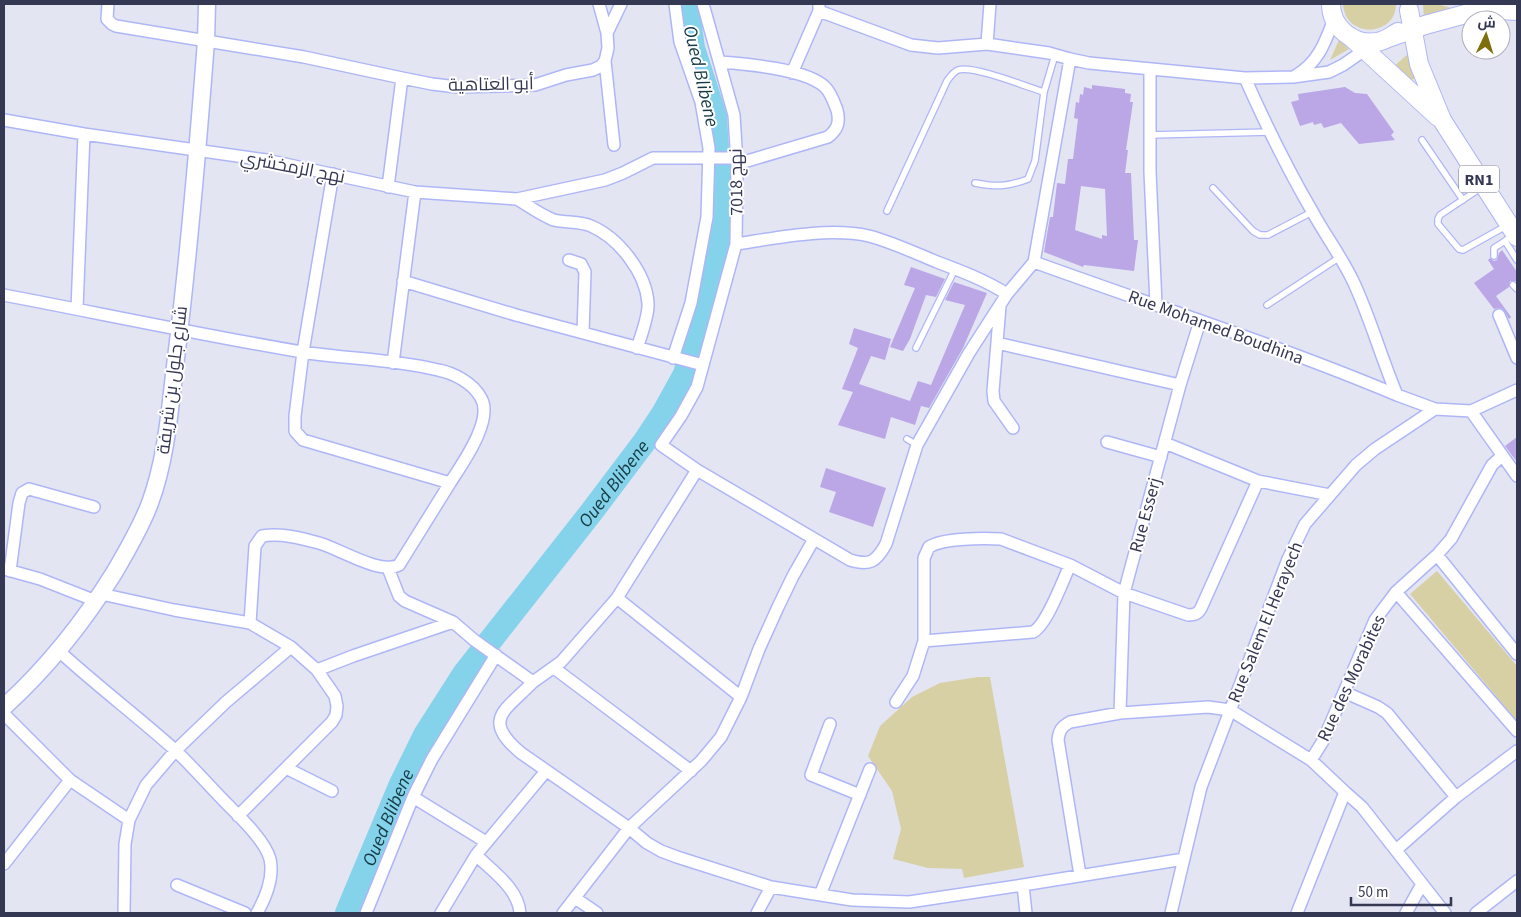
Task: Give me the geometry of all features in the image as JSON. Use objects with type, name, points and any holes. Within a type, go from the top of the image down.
[{"type":"main road","name":"شارع جلول بن شريفة","points":[[4,707],[31,683],[59,651],[98,598],[142,524],[156,486],[166,441],[180,328],[197,150],[206,41],[207,4]]},
{"type":"main road","points":[[1462,4],[1484,9],[1517,11]]},
{"type":"main road","name":"RN1","points":[[1409,7],[1412,30],[1424,77],[1442,120]]},
{"type":"main road","name":"RN1","points":[[1409,7],[1405,22],[1398,32],[1377,44],[1442,120],[1513,230]]},
{"type":"main road","points":[[1331,11],[1343,32],[1362,42],[1377,44],[1412,30],[1484,9]]},
{"type":"street","name":"أبو العتاهية","points":[[108,4],[107,19],[112,24],[304,57],[432,84],[457,87],[535,85],[566,75],[593,70],[604,61]]},
{"type":"street","points":[[600,4],[607,33],[608,48],[604,61],[614,145]]},
{"type":"street","points":[[607,33],[621,4]]},
{"type":"street","points":[[675,4],[680,42],[701,102],[710,148],[707,217],[691,303],[677,359]]},
{"type":"street","name":"نهج 7018","points":[[697,470],[661,444],[681,416],[697,387],[701,365],[736,244],[734,115],[721,62],[703,4]]},
{"type":"street","points":[[987,44],[991,5]]},
{"type":"street","points":[[792,73],[819,7],[911,45],[938,48],[987,44],[1049,53],[1070,59],[1245,78],[1293,77],[1330,72],[1377,44]]},
{"type":"street","points":[[1293,77],[1308,68],[1318,54],[1327,38],[1331,11]]},
{"type":"street","points":[[1070,59],[1034,262],[1003,299],[912,442],[886,544],[880,554],[873,561],[862,564],[850,560],[697,470],[617,598],[554,668],[533,682],[501,715],[498,723],[500,730],[510,744],[533,763],[629,828],[647,843],[677,858],[771,887],[910,908],[1080,875],[1184,859]]},
{"type":"street","points":[[393,363],[415,192],[517,199],[605,180],[623,174],[653,158],[710,157],[735,160],[828,137],[835,131],[840,120],[833,98],[824,86],[810,78],[792,73],[758,66],[721,62]]},
{"type":"street","points":[[1150,69],[1152,235],[1156,304]]},
{"type":"street","points":[[388,187],[402,78]]},
{"type":"street","points":[[1245,78],[1270,132],[1312,212],[1340,257],[1363,304],[1380,355],[1397,395]]},
{"type":"street","name":"نهج الزمخشري","points":[[4,120],[84,134],[266,160],[415,192]]},
{"type":"street","points":[[77,309],[84,134]]},
{"type":"street","points":[[334,174],[303,352],[295,416],[295,431],[298,437],[303,440],[450,483]]},
{"type":"street","points":[[517,199],[551,219],[584,223],[593,227],[618,245],[630,259],[642,278],[649,305],[637,348]]},
{"type":"street","points":[[736,244],[780,237],[826,233],[868,236],[885,241],[996,287],[1003,299],[997,343],[993,391],[994,401],[1013,428]]},
{"type":"street","points":[[569,260],[582,264],[585,272],[584,333]]},
{"type":"street","name":"Rue Mohamed Boudhina","points":[[1034,262],[1281,349],[1435,409]]},
{"type":"street","points":[[403,281],[701,365]]},
{"type":"street","points":[[4,295],[303,352],[438,370],[465,381],[482,399],[485,412],[480,429],[450,483],[399,565],[388,568],[320,544],[276,534],[262,536],[254,546],[250,623]]},
{"type":"street","points":[[1499,315],[1517,358]]},
{"type":"street","name":"Rue Esserj","points":[[1120,713],[1124,593],[1180,385],[1200,321]]},
{"type":"street","points":[[997,343],[1180,385]]},
{"type":"street","points":[[1435,409],[1471,412],[1517,390]]},
{"type":"street","name":"Rue Salem El Herayech","points":[[1171,913],[1201,787],[1295,543],[1305,524],[1356,465],[1375,449],[1435,409]]},
{"type":"street","points":[[1471,412],[1517,476]]},
{"type":"street","points":[[1107,442],[1161,457]]},
{"type":"street","points":[[1165,443],[1258,481],[1330,495]]},
{"type":"street","name":"Rue des Morabites","points":[[1311,760],[1323,741],[1375,620],[1396,592],[1437,555],[1451,539],[1492,465],[1502,456]]},
{"type":"street","points":[[896,702],[913,676],[924,641],[924,558],[929,547],[934,544],[990,538],[1001,539],[1070,564],[1124,593],[1188,615],[1195,615],[1199,612],[1258,481]]},
{"type":"street","points":[[94,507],[29,489],[22,494],[18,503],[7,570],[98,598],[250,623],[291,647],[317,670],[335,696],[337,706],[332,722],[238,816]]},
{"type":"street","points":[[564,913],[629,828],[691,771],[721,737],[741,697],[778,607],[814,539]]},
{"type":"street","points":[[1437,555],[1517,654]]},
{"type":"street","points":[[924,641],[1033,632],[1044,621],[1070,564]]},
{"type":"street","points":[[388,568],[398,596],[405,601],[453,622],[474,640],[533,682]]},
{"type":"street","points":[[1396,592],[1517,731]]},
{"type":"street","points":[[617,598],[741,697]]},
{"type":"street","points":[[317,670],[453,622]]},
{"type":"street","points":[[124,913],[125,844],[129,820],[146,785],[175,751],[226,702],[291,647]]},
{"type":"street","points":[[59,651],[175,751],[264,845],[270,858],[271,873],[264,901],[257,913]]},
{"type":"street","points":[[366,913],[413,796],[493,653]]},
{"type":"street","points":[[554,668],[691,771]]},
{"type":"street","points":[[1344,692],[1387,713],[1456,797]]},
{"type":"street","points":[[1080,875],[1058,740],[1062,726],[1070,722],[1120,713],[1208,707],[1230,710],[1311,760],[1362,808],[1445,913]]},
{"type":"street","points":[[4,714],[70,780],[129,820]]},
{"type":"street","points":[[830,724],[811,775],[860,794]]},
{"type":"street","points":[[1396,850],[1456,797],[1517,751]]},
{"type":"street","points":[[286,768],[332,791]]},
{"type":"street","points":[[820,895],[870,769]]},
{"type":"street","points":[[441,913],[476,855],[546,771]]},
{"type":"street","points":[[4,864],[70,780]]},
{"type":"street","points":[[1297,913],[1346,792]]},
{"type":"street","points":[[413,796],[486,842]]},
{"type":"street","points":[[476,855],[512,890],[520,913]]},
{"type":"street","points":[[1476,913],[1517,881]]},
{"type":"street","points":[[177,884],[245,913]]},
{"type":"street","points":[[1406,913],[1422,884]]},
{"type":"street","points":[[1023,886],[1026,913]]},
{"type":"street","points":[[757,913],[771,887]]},
{"type":"street","points":[[575,898],[597,913]]},
{"type":"lane","points":[[975,182],[995,186],[1012,185],[1028,179],[1034,161],[1044,92],[1055,55]]},
{"type":"lane","points":[[887,211],[947,81],[952,74],[958,70],[972,69],[1044,92]]},
{"type":"lane","points":[[1150,135],[1270,132]]},
{"type":"lane","points":[[1422,140],[1463,200]]},
{"type":"lane","points":[[1484,186],[1440,215],[1438,224],[1459,249],[1467,248],[1513,230]]},
{"type":"lane","points":[[1213,188],[1253,231],[1260,235],[1268,235],[1312,212]]},
{"type":"lane","points":[[1494,256],[1494,248],[1513,230]]},
{"type":"lane","points":[[1513,230],[1517,260]]},
{"type":"lane","points":[[1267,305],[1340,257]]},
{"type":"lane","points":[[916,348],[955,269]]},
{"type":"shaded area","points":[[1343,4],[1396,4],[1394,15],[1388,23],[1380,28],[1370,30],[1352,23],[1346,15]]},
{"type":"shaded area","points":[[1423,4],[1437,4],[1459,10],[1424,19]]},
{"type":"shaded area","points":[[1339,40],[1349,49],[1330,60]]},
{"type":"shaded area","points":[[1408,54],[1415,78],[1408,82],[1393,67]]},
{"type":"shaded area","points":[[1437,571],[1517,666],[1517,721],[1410,594]]},
{"type":"shaded area","points":[[990,677],[1024,867],[964,878],[962,869],[928,868],[893,859],[901,829],[892,791],[868,756],[880,726],[912,697],[940,683]]},
{"type":"building","points":[[1092,85],[1125,89],[1125,93],[1131,94],[1130,102],[1133,102],[1126,150],[1128,150],[1125,173],[1131,173],[1134,240],[1138,240],[1134,271],[1084,265],[1083,267],[1044,252],[1050,217],[1053,217],[1057,183],[1065,184],[1068,159],[1073,159],[1078,119],[1074,118],[1076,102],[1079,103],[1080,94],[1083,95],[1084,87],[1092,89]],"holes":[[[1081,186],[1105,189],[1107,236],[1102,235],[1102,239],[1075,230]]]},
{"type":"building","points":[[1345,87],[1355,93],[1367,94],[1394,132],[1391,135],[1395,140],[1359,144],[1341,123],[1324,128],[1321,123],[1314,125],[1313,122],[1300,126],[1291,102],[1299,100],[1298,94]]},
{"type":"building","points":[[1502,250],[1517,272],[1517,281],[1510,281],[1509,287],[1496,296],[1511,317],[1509,319],[1503,309],[1494,309],[1474,283],[1494,269],[1488,260],[1490,258],[1494,261],[1497,260]]},
{"type":"building","points":[[911,267],[945,279],[936,297],[926,295],[910,339],[903,351],[890,347],[915,288],[904,285]]},
{"type":"building","points":[[954,282],[987,293],[963,348],[929,408],[921,406],[915,425],[891,417],[885,439],[838,425],[853,392],[842,389],[858,348],[849,344],[854,328],[891,339],[885,360],[871,356],[859,384],[910,401],[918,381],[931,385],[965,305],[945,300]]},
{"type":"building","points":[[1517,437],[1517,462],[1505,446]]},
{"type":"building","points":[[826,468],[886,488],[873,527],[829,512],[836,492],[820,487]]},
{"type":"waterway","name":"Oued Blibene","points":[[347,913],[401,784],[425,735],[464,674],[645,441],[685,374],[716,254],[721,215],[715,116],[693,48],[687,4]]}]
